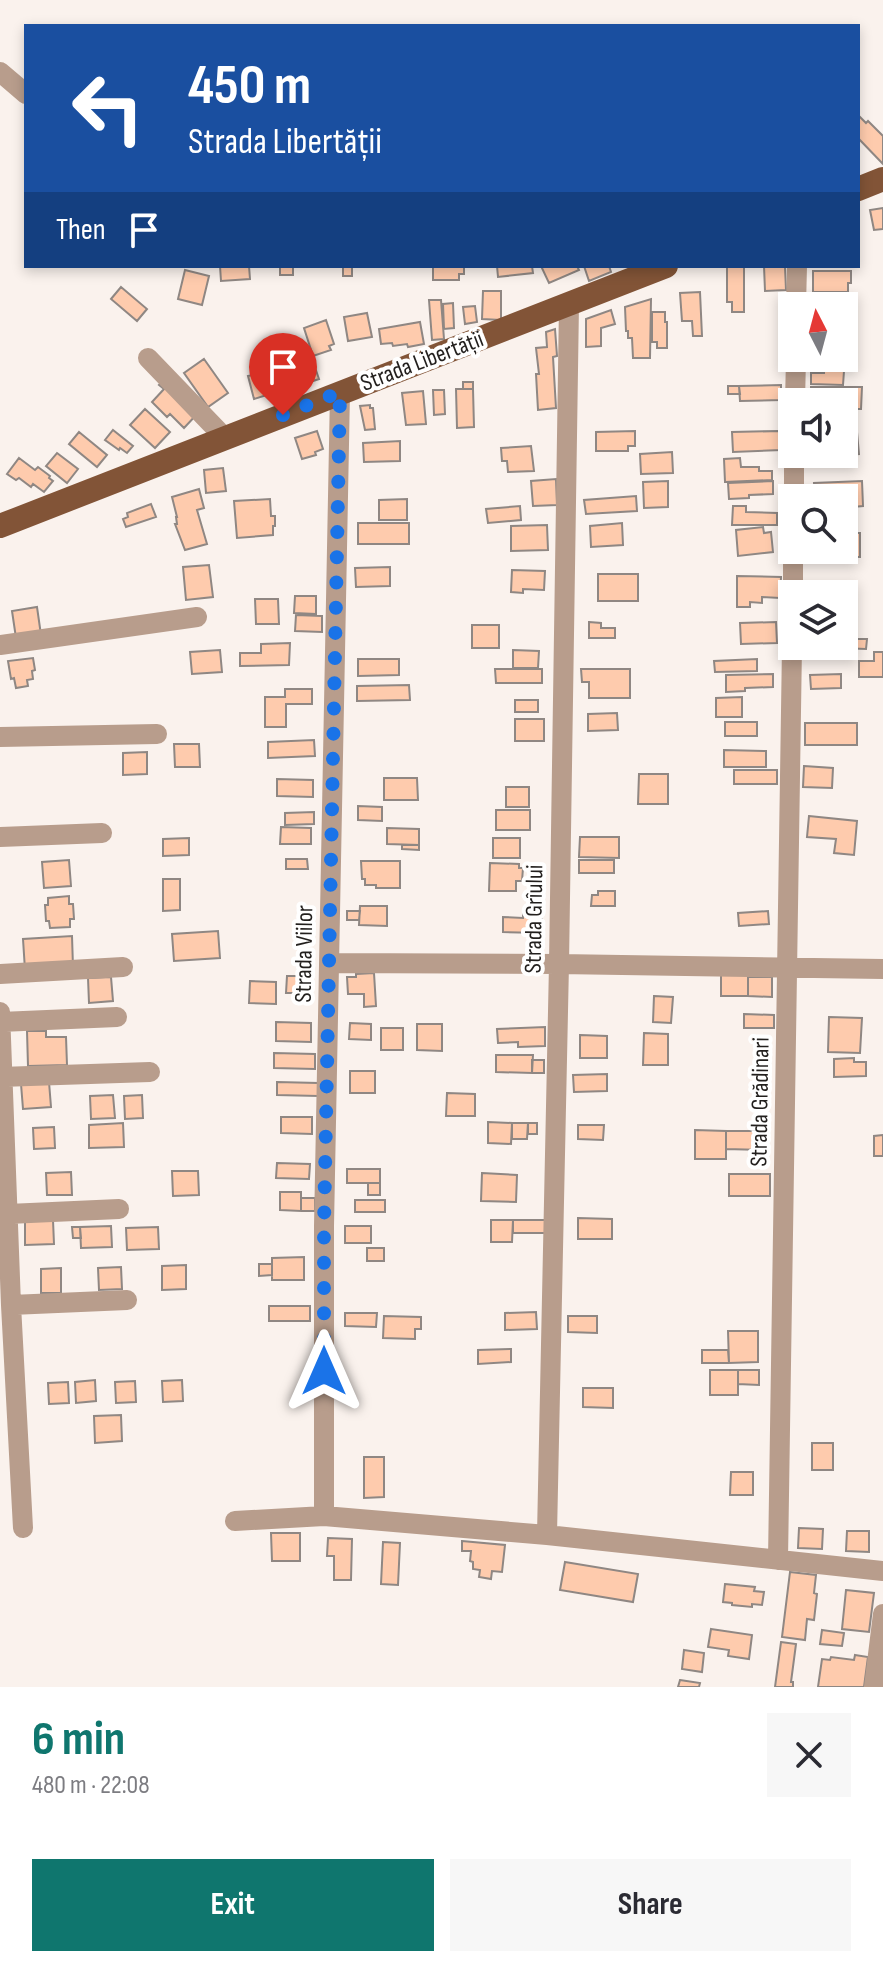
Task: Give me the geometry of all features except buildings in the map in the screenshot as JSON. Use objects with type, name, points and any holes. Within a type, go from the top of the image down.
[{"type":"main road","points":[[860,188],[883,179]]},
{"type":"main road","name":"Strada Libertății","points":[[0,526],[659,268]]},
{"type":"street","points":[[0,72],[24,92]]},
{"type":"street","points":[[796,292],[797,268]]},
{"type":"street","name":"Strada Grîului","points":[[547,1535],[569,304]]},
{"type":"street","points":[[148,358],[225,438]]},
{"type":"street","name":"Strada Viilor","points":[[324,1516],[324,1226],[340,392]]},
{"type":"street","points":[[0,645],[197,617]]},
{"type":"street","name":"Strada Grădinari","points":[[778,1560],[792,660]]},
{"type":"street","points":[[0,737],[157,734]]},
{"type":"street","points":[[0,837],[102,833]]},
{"type":"street","points":[[330,963],[883,969]]},
{"type":"street","points":[[0,974],[123,967]]},
{"type":"street","points":[[0,1012],[3,1183],[8,1214],[23,1528]]},
{"type":"street","points":[[0,1022],[117,1017]]},
{"type":"street","points":[[2,1077],[150,1072]]},
{"type":"street","points":[[8,1214],[119,1209]]},
{"type":"street","points":[[11,1305],[127,1300]]},
{"type":"street","points":[[235,1521],[324,1516],[547,1535],[883,1571]]},
{"type":"street","points":[[874,1687],[883,1614]]},
{"type":"route","points":[[283,415],[340,392],[324,1371]]}]
